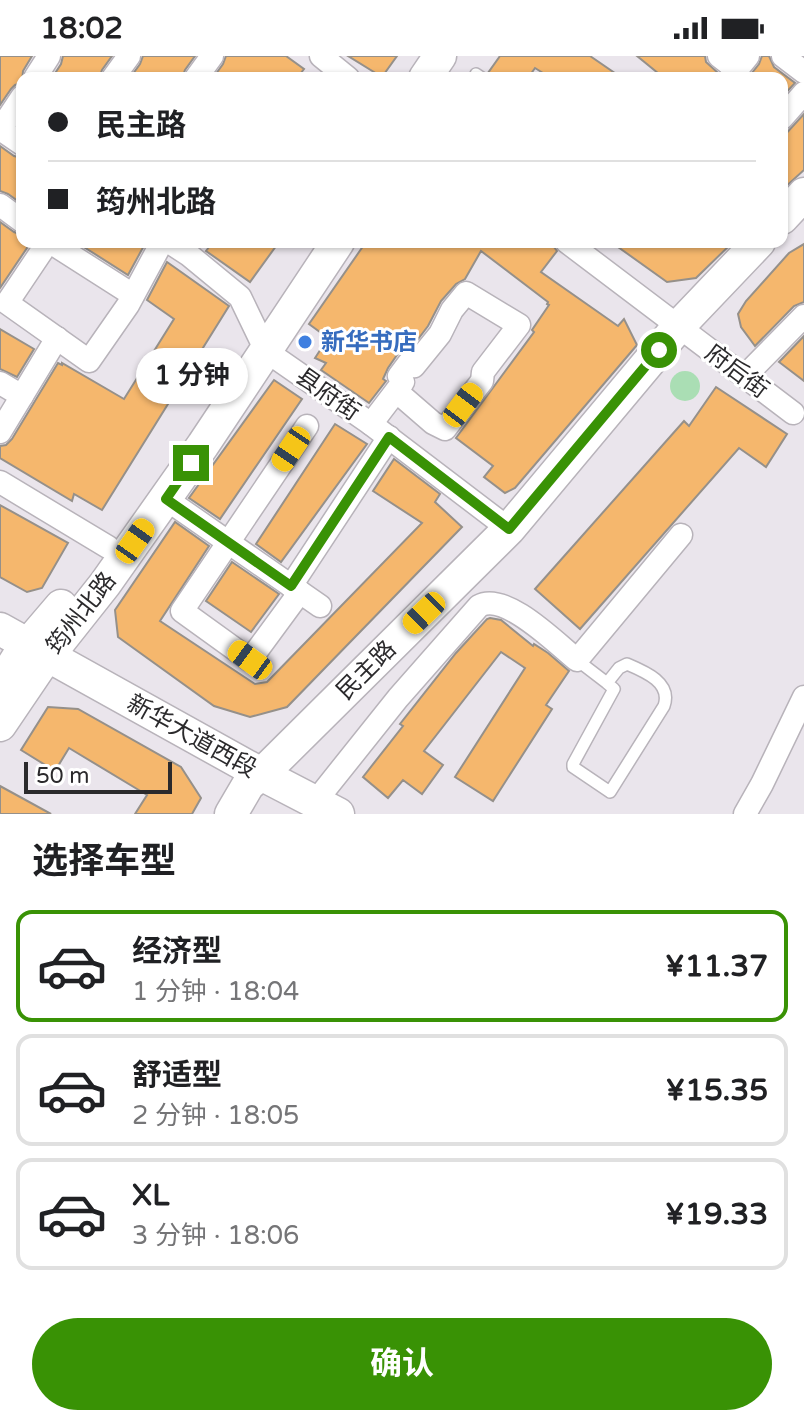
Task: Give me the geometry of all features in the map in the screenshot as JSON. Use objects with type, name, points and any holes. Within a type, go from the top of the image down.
[{"type":"main road","name":"筠州北路","points":[[21,658],[105,584],[166,499],[312,248]]},
{"type":"main road","name":"筠州北路","points":[[21,658],[93,568],[191,428],[333,248]]},
{"type":"main road","name":"民主路","points":[[245,793],[509,529],[678,327],[753,248]]},
{"type":"main road","points":[[0,725],[21,658]]},
{"type":"main road","name":"新华大道西段","points":[[21,658],[245,793],[314,810]]},
{"type":"street","points":[[783,56],[804,72]]},
{"type":"street","points":[[788,111],[804,93]]},
{"type":"street","points":[[0,130],[16,106]]},
{"type":"street","points":[[45,248],[7,303],[89,361],[133,295],[159,248]]},
{"type":"street","points":[[59,248],[133,295]]},
{"type":"street","name":"县府街","points":[[194,248],[240,297],[261,340],[509,529]]},
{"type":"street","name":"府后街","points":[[575,248],[793,413]]},
{"type":"street","points":[[307,426],[182,611],[250,660],[295,589],[380,430],[396,391],[403,382],[399,376],[408,364],[414,366],[440,334],[452,310],[466,293],[519,325],[445,429],[433,423],[396,391]]},
{"type":"street","points":[[745,376],[804,316]]},
{"type":"street","points":[[0,432],[57,338]]},
{"type":"street","points":[[0,383],[22,396]]},
{"type":"street","points":[[0,482],[108,547]]},
{"type":"street","points":[[166,499],[320,606]]},
{"type":"street","points":[[314,810],[398,698],[479,606],[484,603],[515,610],[577,660],[681,535]]},
{"type":"street","points":[[745,814],[804,697]]},
{"type":"lane","points":[[577,660],[614,689],[573,767],[610,792],[666,698],[662,684],[627,664],[619,668],[607,683]]},
{"type":"green space","points":[[685,371],[696,375],[700,386],[696,397],[685,401],[674,397],[670,386],[674,375]]},
{"type":"building","points":[[0,56],[32,56],[23,72],[16,72],[16,85],[0,105]]},
{"type":"building","points":[[63,56],[112,56],[101,72],[56,72]]},
{"type":"building","points":[[143,56],[195,56],[184,72],[134,72]]},
{"type":"building","points":[[226,56],[286,56],[304,69],[302,72],[217,72]]},
{"type":"building","points":[[348,56],[397,56],[386,72],[374,72]]},
{"type":"building","points":[[500,56],[590,56],[613,72],[541,72],[535,68],[532,72],[489,72]]},
{"type":"building","points":[[637,56],[705,56],[706,62],[717,72],[657,72]]},
{"type":"building","points":[[762,56],[769,56],[781,72],[753,72]]},
{"type":"building","points":[[788,78],[795,83],[788,91]]},
{"type":"building","points":[[804,114],[804,170],[788,185],[788,131]]},
{"type":"building","points":[[0,146],[16,156],[16,200],[0,191]]},
{"type":"building","points":[[0,222],[16,233],[16,248],[27,248],[0,288]]},
{"type":"building","points":[[804,244],[804,302],[794,306],[755,346],[741,327],[738,314],[789,253]]},
{"type":"building","points":[[85,248],[143,248],[128,275]]},
{"type":"building","points":[[208,248],[275,248],[250,282],[206,251]]},
{"type":"building","points":[[362,248],[555,248],[557,251],[541,272],[618,326],[624,319],[637,345],[515,488],[505,493],[484,477],[493,466],[456,438],[534,332],[532,330],[548,302],[481,251],[465,279],[441,301],[428,326],[409,351],[405,349],[397,355],[383,379],[386,381],[369,403],[321,370],[326,363],[315,358],[328,338],[309,324]]},
{"type":"building","points":[[619,248],[727,248],[696,278],[667,282]]},
{"type":"building","points":[[167,262],[229,306],[102,510],[74,494],[72,501],[0,458],[0,446],[12,439],[58,363],[124,399],[174,319],[147,300]]},
{"type":"building","points":[[0,329],[34,349],[17,377],[0,369]]},
{"type":"building","points":[[804,336],[804,381],[779,362]]},
{"type":"building","points":[[274,380],[302,399],[220,519],[189,498]]},
{"type":"building","points":[[716,387],[787,434],[766,467],[739,448],[580,629],[535,589],[684,421],[689,426]]},
{"type":"building","points":[[335,424],[367,444],[281,562],[256,544]]},
{"type":"building","points":[[394,459],[440,494],[435,502],[462,527],[287,707],[250,717],[214,706],[118,637],[115,610],[175,522],[209,546],[160,621],[255,684],[267,682],[422,523],[373,491]]},
{"type":"building","points":[[0,505],[68,543],[42,588],[27,592],[0,577]]},
{"type":"building","points":[[232,562],[279,594],[251,632],[206,601]]},
{"type":"building","points":[[490,618],[501,620],[569,671],[546,705],[552,709],[493,801],[455,777],[525,668],[501,652],[424,751],[443,765],[422,794],[403,780],[388,798],[363,777],[456,653]]},
{"type":"building","points":[[48,707],[78,709],[181,767],[201,798],[192,814],[135,814],[147,795],[69,748],[55,771],[21,750]]},
{"type":"building","points":[[0,786],[51,814],[0,814]]},
{"type":"place","name":"新华书店","points":[[305,342]]},
{"type":"route","points":[[191,463],[166,499],[291,586],[389,437],[509,529],[659,350]]}]
